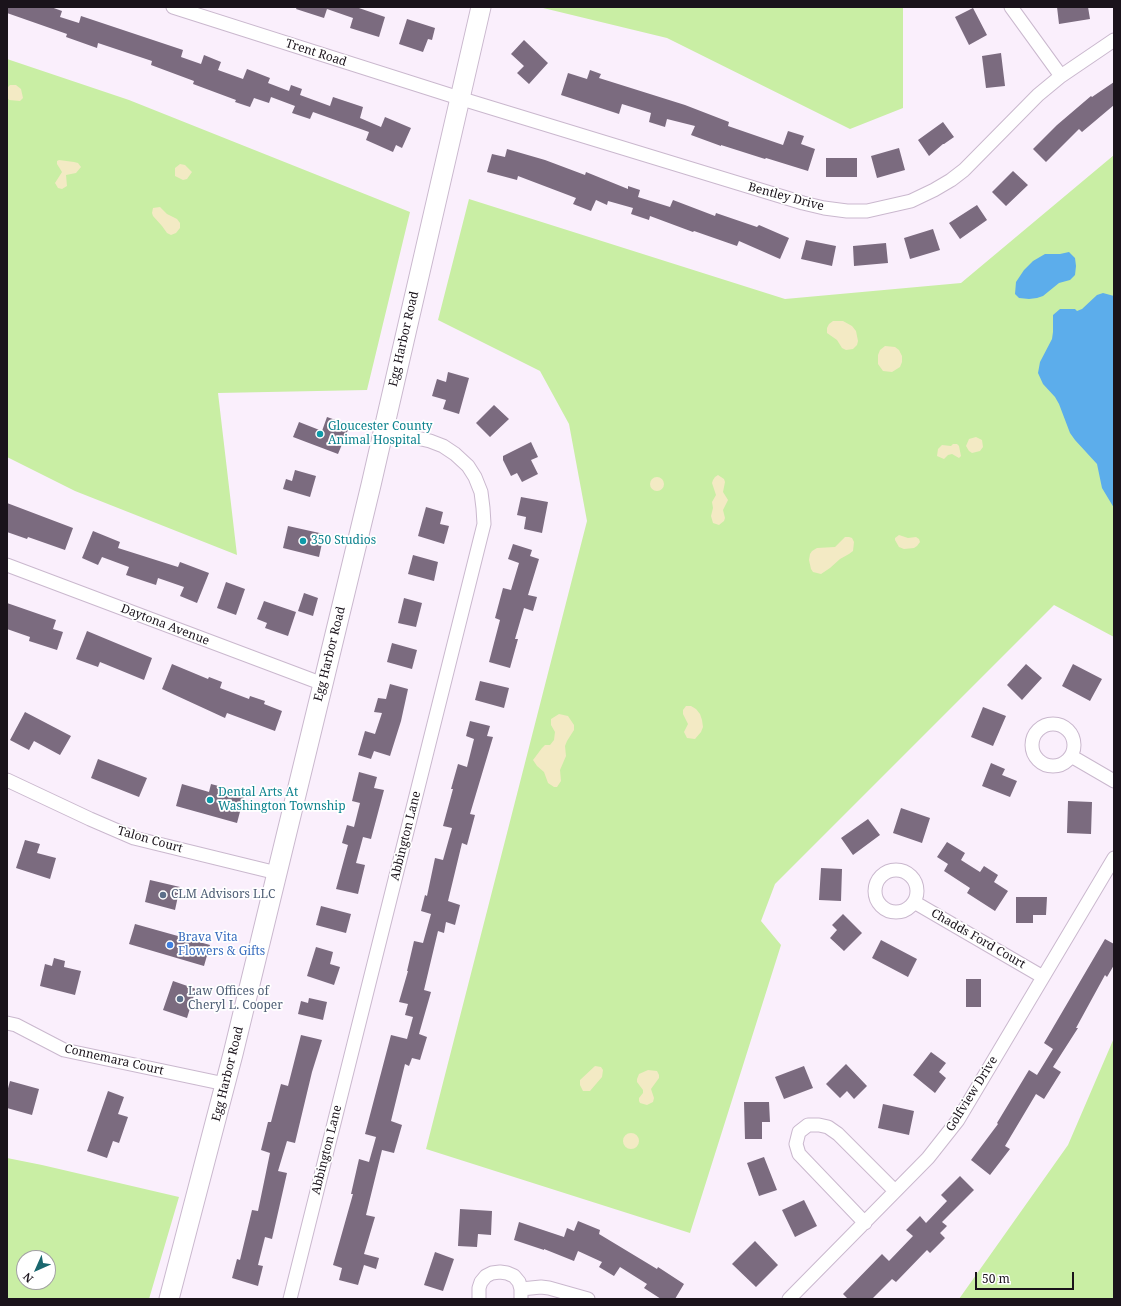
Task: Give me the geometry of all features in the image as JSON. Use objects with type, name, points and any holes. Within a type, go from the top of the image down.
[{"type":"main road","name":"Egg Harbor Road","points":[[169,1299],[225,1084],[323,684],[481,7]]},
{"type":"street","name":"Trent Road","points":[[173,7],[459,98]]},
{"type":"street","points":[[1011,7],[1061,76]]},
{"type":"street","name":"Bentley Drive","points":[[459,98],[803,203],[847,211],[867,211],[911,201],[951,180],[964,170],[1038,94],[1061,76],[1114,40]]},
{"type":"street","name":"Abbington Lane","points":[[290,1299],[484,524],[484,508],[481,492],[475,477],[464,462],[443,446],[430,441],[383,430]]},
{"type":"street","name":"Daytona Avenue","points":[[7,565],[323,684]]},
{"type":"street","points":[[1071,756],[1114,781]]},
{"type":"street","name":"Talon Court","points":[[7,780],[134,838],[277,873]]},
{"type":"street","name":"Golfview Drive","points":[[789,1299],[928,1158],[958,1120],[1114,858]]},
{"type":"street","name":"Chadds Ford Court","points":[[914,902],[1043,977]]},
{"type":"street","name":"Connemara Court","points":[[7,1023],[16,1025],[64,1050],[225,1084]]},
{"type":"street","points":[[865,1223],[799,1154],[796,1144],[800,1132],[808,1125],[828,1127],[838,1134],[895,1191]]},
{"type":"street","points":[[479,1299],[479,1288],[481,1282],[486,1276],[492,1273],[500,1272],[514,1276],[519,1282],[521,1294],[541,1287],[588,1299]]},
{"type":"green space","points":[[539,7],[903,7],[903,108],[850,129],[667,38]]},
{"type":"green space","points":[[7,59],[129,100],[410,212],[367,390],[218,393],[237,555],[75,491],[7,457]]},
{"type":"green space","points":[[1114,155],[1114,637],[1054,605],[775,884],[761,921],[781,945],[690,1233],[426,1149],[587,521],[569,424],[540,371],[438,320],[469,199],[785,299],[961,283]]},
{"type":"green space","points":[[1114,1038],[1114,1299],[959,1299],[1068,1145]]},
{"type":"green space","points":[[7,1158],[179,1197],[149,1299],[7,1299]]},
{"type":"sand","points":[[10,85],[16,85],[21,89],[23,98],[20,101],[9,100],[7,97],[7,88]]},
{"type":"sand","points":[[57,161],[78,163],[81,167],[76,173],[66,175],[67,186],[62,189],[58,188],[55,183],[62,172],[57,164]]},
{"type":"sand","points":[[180,164],[185,165],[192,172],[187,179],[183,180],[175,176],[175,168]]},
{"type":"sand","points":[[160,207],[167,214],[177,219],[180,223],[180,228],[176,233],[171,235],[167,233],[153,216],[153,208]]},
{"type":"sand","points":[[833,321],[843,321],[852,326],[856,331],[858,341],[857,345],[853,349],[846,350],[842,348],[837,340],[827,333],[829,324]]},
{"type":"sand","points":[[885,346],[895,347],[899,350],[902,356],[900,367],[892,372],[883,371],[878,364],[878,355],[880,350]]},
{"type":"sand","points":[[976,437],[982,440],[983,447],[980,451],[972,453],[966,446],[969,439]]},
{"type":"sand","points":[[953,444],[957,444],[959,446],[961,456],[959,458],[952,454],[948,455],[944,459],[937,456],[938,449],[942,445],[951,446]]},
{"type":"sand","points":[[718,475],[724,479],[725,482],[723,492],[728,500],[723,510],[725,518],[724,521],[719,525],[713,523],[711,516],[713,508],[712,502],[716,495],[712,483]]},
{"type":"sand","points":[[654,477],[660,477],[664,481],[664,487],[660,491],[654,491],[650,487],[650,481]]},
{"type":"sand","points":[[899,535],[908,538],[916,537],[920,542],[914,548],[904,549],[899,547],[895,540],[895,538]]},
{"type":"sand","points":[[845,537],[852,538],[854,542],[853,551],[821,574],[813,572],[809,560],[812,551],[817,548],[835,547]]},
{"type":"sand","points":[[686,706],[691,706],[696,709],[702,720],[703,727],[695,739],[687,738],[684,732],[688,724],[683,714],[683,710]]},
{"type":"sand","points":[[559,714],[568,716],[574,725],[574,730],[565,746],[566,756],[560,770],[561,781],[557,787],[554,787],[548,783],[544,772],[533,760],[545,745],[550,745],[554,740],[555,732],[551,725],[551,719]]},
{"type":"sand","points":[[595,1066],[601,1067],[603,1070],[602,1077],[590,1091],[583,1091],[580,1085],[580,1080]]},
{"type":"sand","points":[[648,1070],[657,1071],[659,1078],[651,1089],[654,1098],[653,1102],[647,1105],[640,1103],[639,1101],[643,1090],[637,1082],[637,1079],[639,1074]]},
{"type":"sand","points":[[628,1133],[634,1133],[639,1138],[637,1147],[634,1149],[628,1149],[623,1144],[623,1138]]},
{"type":"water","points":[[1069,252],[1075,258],[1076,266],[1075,275],[1070,280],[1059,283],[1043,296],[1037,298],[1019,298],[1015,294],[1016,282],[1024,270],[1033,261],[1045,254],[1060,254]]},
{"type":"water","points":[[1103,293],[1114,296],[1114,508],[1102,488],[1097,464],[1070,433],[1059,404],[1055,397],[1043,384],[1038,373],[1040,362],[1052,339],[1053,315],[1060,309],[1075,309],[1077,311],[1082,309],[1097,295]]},
{"type":"building","points":[[7,7],[51,7],[62,11],[60,17],[79,23],[81,16],[183,50],[181,57],[201,64],[204,55],[221,62],[218,70],[243,79],[247,69],[270,78],[268,83],[289,91],[291,85],[302,89],[300,95],[330,106],[333,97],[363,107],[360,118],[381,127],[385,117],[411,128],[402,148],[396,145],[393,152],[366,140],[369,132],[313,112],[310,119],[292,113],[295,106],[271,97],[269,103],[254,98],[250,107],[235,102],[236,100],[193,84],[194,81],[151,65],[152,61],[98,43],[97,48],[66,37],[67,34],[7,13]]},
{"type":"building","points":[[297,7],[356,7],[385,17],[379,37],[350,28],[353,18],[327,9],[324,18],[296,9]]},
{"type":"building","points":[[1057,7],[1088,7],[1090,19],[1059,24]]},
{"type":"building","points":[[973,8],[987,35],[969,45],[955,17]]},
{"type":"building","points":[[407,19],[435,28],[432,40],[428,39],[423,52],[399,44]]},
{"type":"building","points":[[524,40],[548,63],[529,84],[517,73],[524,66],[511,54]]},
{"type":"building","points":[[1001,53],[1005,86],[986,88],[982,56]]},
{"type":"building","points":[[590,70],[601,74],[599,78],[685,105],[729,122],[728,126],[783,145],[788,131],[804,136],[801,144],[815,149],[808,171],[721,146],[691,135],[695,126],[667,119],[665,127],[649,122],[651,113],[622,104],[619,114],[561,95],[568,73],[587,79]]},
{"type":"building","points":[[1114,82],[1114,105],[1082,132],[1079,129],[1046,162],[1033,149],[1057,125],[1091,96],[1092,97]]},
{"type":"building","points":[[943,122],[954,137],[929,156],[918,140]]},
{"type":"building","points":[[899,148],[905,170],[877,178],[871,156]]},
{"type":"building","points":[[507,149],[545,160],[585,175],[586,172],[628,189],[628,186],[640,190],[638,197],[670,207],[673,200],[715,216],[716,213],[757,227],[759,225],[789,238],[780,259],[739,241],[737,246],[650,216],[649,220],[631,214],[633,208],[608,201],[607,205],[596,200],[591,211],[573,204],[576,198],[518,176],[517,180],[487,172],[492,154],[505,157]]},
{"type":"building","points":[[826,158],[857,158],[857,177],[826,177]]},
{"type":"building","points":[[1013,171],[1028,185],[1006,206],[992,192]]},
{"type":"building","points":[[977,205],[987,220],[960,239],[949,223]]},
{"type":"building","points":[[933,229],[940,250],[910,259],[904,238]]},
{"type":"building","points":[[806,240],[836,246],[832,266],[801,259]]},
{"type":"building","points":[[886,243],[888,263],[854,266],[853,246]]},
{"type":"building","points":[[448,372],[469,378],[459,414],[443,409],[446,400],[432,396],[437,379],[446,382]]},
{"type":"building","points":[[494,405],[509,419],[490,437],[476,423]]},
{"type":"building","name":"Gloucester County Animal Hospital","points":[[327,417],[350,425],[338,454],[293,437],[299,422],[322,431]]},
{"type":"building","points":[[531,442],[538,457],[531,460],[538,474],[522,482],[517,473],[511,476],[503,460],[503,456]]},
{"type":"building","points":[[295,470],[316,476],[310,497],[283,489],[286,479],[292,481]]},
{"type":"building","points":[[521,497],[548,502],[542,533],[524,529],[526,517],[517,515]]},
{"type":"building","points":[[7,503],[73,528],[65,550],[28,537],[27,539],[7,532]]},
{"type":"building","points":[[426,507],[443,512],[440,524],[449,526],[444,544],[418,536]]},
{"type":"building","name":"350 Studios","points":[[288,526],[324,534],[319,557],[283,548]]},
{"type":"building","points":[[93,531],[120,542],[118,548],[178,567],[180,562],[209,573],[197,603],[180,596],[184,587],[158,578],[156,585],[126,575],[129,567],[102,557],[98,565],[82,558]]},
{"type":"building","points":[[513,544],[532,550],[530,556],[539,559],[528,595],[537,597],[533,611],[524,608],[515,639],[518,639],[510,668],[489,662],[500,620],[495,618],[503,588],[511,590],[519,563],[508,559]]},
{"type":"building","points":[[413,555],[438,562],[434,581],[408,574]]},
{"type":"building","points":[[226,582],[245,589],[236,615],[217,608]]},
{"type":"building","points":[[304,593],[318,598],[313,616],[298,611]]},
{"type":"building","points":[[404,598],[422,603],[416,627],[398,623]]},
{"type":"building","points":[[264,601],[296,612],[288,636],[265,628],[267,623],[257,619]]},
{"type":"building","points":[[7,603],[56,620],[53,629],[63,632],[57,650],[29,641],[30,637],[7,629]]},
{"type":"building","points":[[87,631],[152,658],[144,680],[100,662],[98,667],[76,659]]},
{"type":"building","points":[[392,643],[417,650],[412,669],[387,662]]},
{"type":"building","points":[[172,664],[208,679],[209,677],[222,682],[220,688],[249,699],[250,696],[265,701],[264,704],[282,711],[275,731],[227,713],[225,718],[162,689]]},
{"type":"building","points":[[1026,664],[1042,678],[1022,700],[1007,685]]},
{"type":"building","points":[[1073,664],[1102,679],[1090,701],[1062,686]]},
{"type":"building","points":[[480,681],[509,688],[504,708],[475,700]]},
{"type":"building","points":[[390,684],[408,689],[401,721],[390,756],[374,751],[371,759],[358,755],[365,731],[375,734],[382,713],[374,712],[378,698],[386,699]]},
{"type":"building","points":[[983,707],[1006,716],[993,746],[971,737]]},
{"type":"building","points":[[25,712],[71,736],[60,755],[34,741],[29,750],[10,740]]},
{"type":"building","points":[[470,721],[490,726],[487,736],[493,737],[470,814],[475,815],[467,845],[462,843],[448,901],[460,905],[455,925],[446,922],[444,933],[438,931],[424,990],[431,992],[419,1034],[427,1037],[420,1060],[412,1058],[409,1066],[405,1064],[391,1121],[402,1125],[394,1153],[382,1150],[366,1215],[375,1217],[364,1254],[379,1258],[376,1269],[364,1265],[358,1285],[339,1280],[342,1268],[333,1265],[353,1194],[351,1194],[359,1159],[369,1162],[376,1137],[365,1134],[391,1035],[407,1039],[413,1017],[405,1015],[408,1004],[399,1002],[408,971],[414,941],[423,943],[431,914],[421,911],[425,895],[427,896],[435,858],[443,860],[452,828],[443,826],[458,764],[467,767],[474,739],[466,736]]},
{"type":"building","points":[[98,759],[147,778],[139,797],[91,778]]},
{"type":"building","points":[[991,763],[1005,769],[1002,775],[1017,781],[1010,797],[982,786]]},
{"type":"building","points":[[359,772],[377,777],[374,788],[384,790],[371,839],[363,837],[356,863],[365,865],[358,894],[336,889],[348,845],[342,843],[347,825],[354,827],[360,803],[352,801]]},
{"type":"building","name":"Dental Arts At Washington Township","points":[[182,784],[209,792],[211,784],[245,793],[237,823],[176,806]]},
{"type":"building","points":[[1068,801],[1092,802],[1091,834],[1067,833]]},
{"type":"building","points":[[901,808],[930,818],[922,843],[893,833]]},
{"type":"building","points":[[868,819],[880,835],[853,855],[841,838]]},
{"type":"building","points":[[25,840],[40,844],[37,853],[56,858],[50,879],[16,868]]},
{"type":"building","points":[[947,842],[965,853],[961,860],[980,872],[984,866],[998,875],[994,882],[1008,891],[995,911],[967,893],[970,888],[944,871],[948,864],[937,857]]},
{"type":"building","points":[[821,868],[842,869],[841,901],[819,900]]},
{"type":"building","name":"CLM Advisors LLC","points":[[150,880],[180,887],[175,910],[145,902]]},
{"type":"building","points":[[1016,897],[1047,897],[1046,915],[1033,915],[1033,923],[1016,923]]},
{"type":"building","points":[[321,906],[351,914],[346,933],[316,925]]},
{"type":"building","points":[[843,914],[862,933],[844,951],[830,938],[837,930],[832,925]]},
{"type":"building","name":"Brava Vita Flowers & Gifts","points":[[135,924],[210,945],[204,966],[129,944]]},
{"type":"building","points":[[1105,939],[1114,944],[1114,965],[1107,977],[1105,975],[1076,1028],[1078,1028],[1053,1067],[1061,1072],[1044,1099],[1036,1094],[1005,1146],[1010,1149],[990,1175],[971,1160],[998,1124],[997,1123],[1029,1070],[1037,1075],[1053,1049],[1044,1043]]},
{"type":"building","points":[[881,940],[917,959],[908,977],[872,958]]},
{"type":"building","points":[[316,947],[333,952],[330,964],[340,967],[334,985],[307,976]]},
{"type":"building","points":[[54,958],[65,961],[64,967],[81,971],[75,995],[40,986],[45,964],[52,966]]},
{"type":"building","points":[[966,979],[981,979],[981,1007],[966,1007]]},
{"type":"building","name":"Law Offices of Cheryl L. Cooper","points":[[173,981],[196,989],[187,1018],[163,1010]]},
{"type":"building","points":[[309,998],[327,1002],[323,1020],[298,1014],[301,1001],[308,1003]]},
{"type":"building","points":[[301,1035],[322,1040],[312,1072],[295,1143],[287,1141],[278,1171],[287,1173],[272,1239],[265,1237],[258,1265],[263,1266],[258,1286],[232,1278],[237,1259],[240,1260],[252,1210],[258,1211],[270,1153],[261,1150],[268,1122],[271,1122],[281,1084],[288,1086]]},
{"type":"building","points":[[931,1052],[946,1063],[939,1072],[946,1078],[935,1093],[913,1075]]},
{"type":"building","points":[[846,1064],[867,1086],[854,1099],[847,1091],[840,1098],[826,1084]]},
{"type":"building","points":[[804,1066],[813,1088],[784,1099],[775,1077]]},
{"type":"building","points":[[10,1081],[39,1089],[32,1115],[7,1108],[7,1092]]},
{"type":"building","points":[[108,1091],[124,1097],[118,1114],[128,1117],[119,1143],[113,1141],[107,1158],[87,1151]]},
{"type":"building","points":[[744,1102],[769,1102],[770,1122],[762,1122],[762,1139],[745,1139]]},
{"type":"building","points":[[883,1104],[914,1111],[909,1135],[878,1128]]},
{"type":"building","points":[[764,1157],[777,1190],[759,1196],[747,1163]]},
{"type":"building","points":[[960,1176],[974,1190],[942,1222],[947,1226],[940,1233],[945,1238],[930,1253],[927,1250],[896,1282],[892,1279],[872,1299],[848,1299],[843,1294],[882,1254],[889,1261],[913,1236],[906,1230],[920,1216],[926,1223],[947,1201],[941,1195]]},
{"type":"building","points":[[804,1200],[817,1226],[795,1237],[782,1210]]},
{"type":"building","points":[[460,1209],[492,1211],[491,1235],[478,1234],[477,1247],[458,1246]]},
{"type":"building","points":[[578,1221],[600,1230],[599,1234],[657,1269],[658,1267],[684,1284],[675,1299],[661,1299],[644,1288],[647,1284],[620,1267],[614,1276],[599,1267],[602,1262],[578,1251],[574,1261],[544,1249],[514,1240],[519,1222],[564,1237],[567,1228],[574,1231]]},
{"type":"building","points":[[755,1241],[778,1265],[756,1287],[732,1264]]},
{"type":"building","points":[[435,1252],[454,1259],[443,1291],[424,1285]]},
{"type":"place","name":"Gloucester County Animal Hospital","points":[[320,434]]},
{"type":"place","name":"350 Studios","points":[[303,541]]},
{"type":"place","name":"Dental Arts At Washington Township","points":[[210,800]]},
{"type":"place","name":"CLM Advisors LLC","points":[[163,895]]},
{"type":"place","name":"Brava Vita Flowers & Gifts","points":[[170,945]]},
{"type":"place","name":"Law Offices of Cheryl L. Cooper","points":[[180,999]]}]
